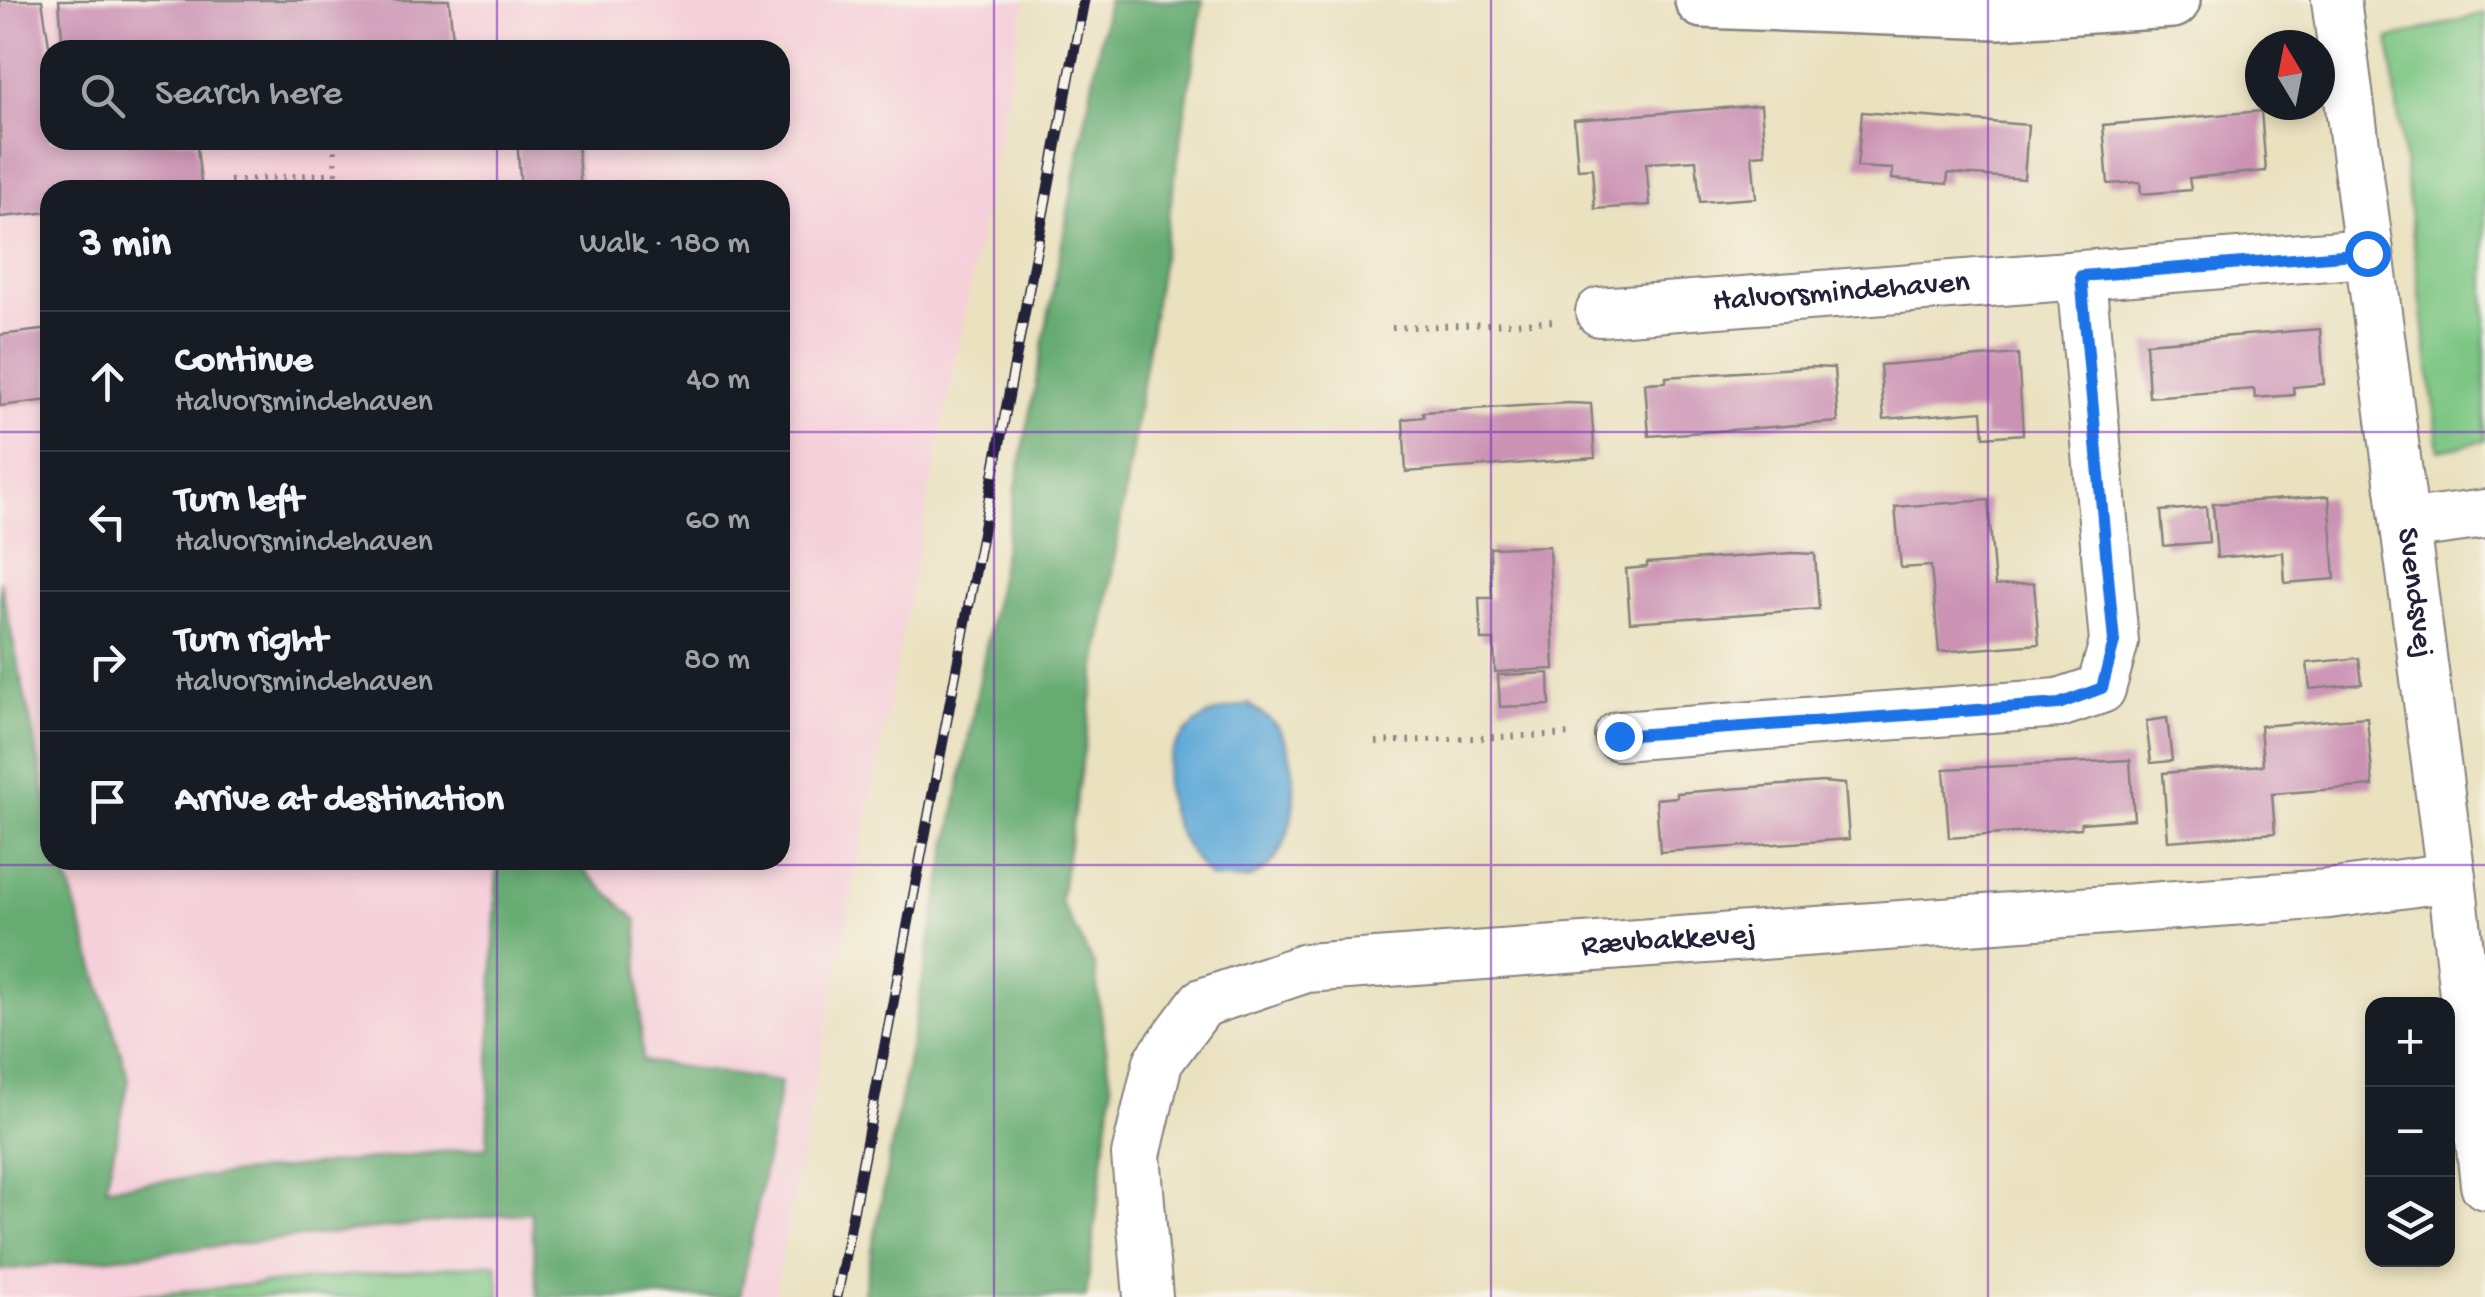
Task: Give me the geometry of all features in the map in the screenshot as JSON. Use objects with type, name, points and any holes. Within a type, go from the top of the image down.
[{"type":"street","points":[[1703,0],[1998,11],[2172,0]]},
{"type":"street","name":"Svendsvej","points":[[2336,0],[2451,877],[2485,1186]]},
{"type":"street","name":"Halvorsmindehaven","points":[[1600,312],[2367,253]]},
{"type":"street","points":[[1619,736],[2059,704],[2102,688],[2114,642],[2081,276]]},
{"type":"street","points":[[2404,524],[2485,514]]},
{"type":"street","name":"Rævbakkevej","points":[[1148,1297],[1136,1154],[1158,1062],[1202,1003],[1306,968],[2329,894],[2451,877]]},
{"type":"path","points":[[335,150],[336,180]]},
{"type":"path","points":[[243,180],[336,173]]},
{"type":"path","points":[[1392,328],[1569,320],[1600,312]]},
{"type":"path","points":[[1376,742],[1619,736]]},
{"type":"shaded area","points":[[0,0],[1025,0],[774,1297],[0,1297]]},
{"type":"green space","points":[[1108,0],[1203,0],[1060,901],[1094,965],[1112,1089],[1086,1297],[863,1297]]},
{"type":"green space","points":[[2485,13],[2485,441],[2439,450],[2389,39]]},
{"type":"green space","points":[[0,580],[40,766],[40,870],[65,870],[129,1080],[106,1187],[487,1147],[497,870],[584,870],[637,920],[642,1061],[781,1082],[740,1297],[538,1297],[531,1212],[0,1270]]},
{"type":"green space","points":[[496,1263],[500,1297],[115,1297]]},
{"type":"water","points":[[1248,704],[1283,736],[1293,773],[1292,815],[1287,836],[1266,868],[1246,879],[1210,878],[1182,840],[1173,819],[1166,775],[1171,754],[1184,735],[1209,715]]},
{"type":"building","points":[[0,0],[42,0],[48,40],[40,40],[40,150],[197,150],[201,180],[40,180],[40,213],[0,217]]},
{"type":"building","points":[[59,0],[449,0],[453,40],[62,40]]},
{"type":"building","points":[[1761,105],[1765,154],[1752,155],[1756,198],[1700,202],[1696,160],[1646,163],[1650,205],[1595,209],[1592,168],[1578,169],[1574,120]]},
{"type":"building","points":[[1862,112],[2028,125],[2024,179],[1948,173],[1947,184],[1892,179],[1893,169],[1857,167]]},
{"type":"building","points":[[2245,112],[2245,120],[2262,120],[2266,171],[2189,178],[2191,190],[2141,194],[2140,182],[2108,184],[2103,125]]},
{"type":"building","points":[[518,150],[578,150],[580,180],[520,180]]},
{"type":"building","points":[[2320,329],[2324,384],[2293,387],[2294,395],[2255,398],[2254,389],[2149,397],[2146,343]]},
{"type":"building","points":[[40,330],[40,401],[0,406],[0,335]]},
{"type":"building","points":[[2018,354],[2023,434],[1984,437],[1982,411],[1884,419],[1880,365]]},
{"type":"building","points":[[1834,368],[1838,422],[1649,436],[1645,383],[1666,382],[1666,377]]},
{"type":"building","points":[[1591,404],[1595,458],[1406,472],[1403,419],[1424,417],[1423,412]]},
{"type":"building","points":[[2329,496],[2335,579],[2285,583],[2283,552],[2217,558],[2213,504]]},
{"type":"building","points":[[1988,500],[1995,586],[2034,583],[2039,644],[1939,652],[1931,566],[1901,568],[1895,507]]},
{"type":"building","points":[[2206,507],[2209,542],[2164,546],[2161,511]]},
{"type":"building","points":[[1549,546],[1554,669],[1495,672],[1494,640],[1481,640],[1479,598],[1492,598],[1490,548]]},
{"type":"building","points":[[1815,554],[1819,609],[1630,622],[1626,569],[1647,567],[1647,563]]},
{"type":"building","points":[[2359,658],[2362,684],[2310,689],[2307,663]]},
{"type":"building","points":[[1549,673],[1550,705],[1500,707],[1498,675]]},
{"type":"building","points":[[2367,717],[2373,786],[2272,794],[2275,833],[2168,841],[2163,773],[2263,765],[2260,726]]},
{"type":"building","points":[[2167,718],[2172,761],[2151,763],[2146,721]]},
{"type":"building","points":[[2130,760],[2134,819],[2081,823],[2081,828],[1949,838],[1944,769]]},
{"type":"building","points":[[1822,782],[1845,784],[1849,839],[1660,852],[1656,799],[1677,797],[1677,793]]},
{"type":"railway","points":[[837,1297],[1084,0]]},
{"type":"route","points":[[1619,736],[2059,704],[2102,688],[2114,642],[2081,276],[2367,253]]}]
